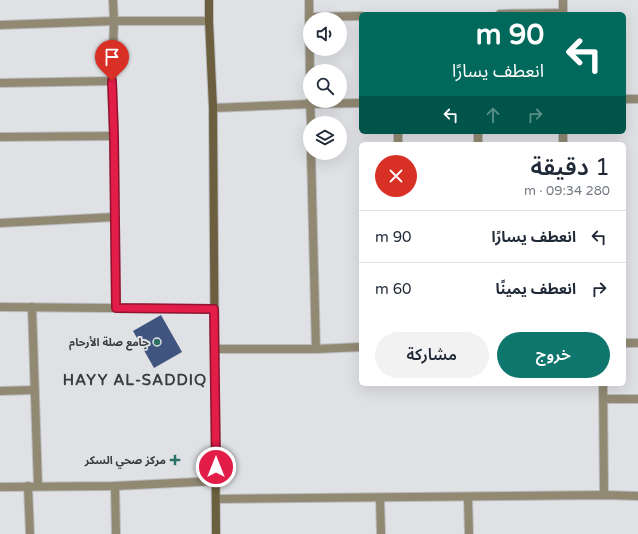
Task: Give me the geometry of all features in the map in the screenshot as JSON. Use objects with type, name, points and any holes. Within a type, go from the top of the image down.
[{"type":"street","points":[[113,0],[114,20],[112,81],[116,308]]},
{"type":"street","points":[[209,0],[213,108],[216,534]]},
{"type":"street","points":[[309,0],[309,12]]},
{"type":"street","points":[[563,0],[563,12]]},
{"type":"street","points":[[347,16],[359,16]]},
{"type":"street","points":[[0,25],[114,20],[209,21]]},
{"type":"street","points":[[0,83],[112,81]]},
{"type":"street","points":[[626,99],[638,99]]},
{"type":"street","points":[[213,108],[303,102]]},
{"type":"street","points":[[347,103],[359,103]]},
{"type":"street","points":[[0,136],[114,136]]},
{"type":"street","points":[[311,160],[316,349]]},
{"type":"street","points":[[0,223],[115,217]]},
{"type":"street","points":[[0,307],[214,309]]},
{"type":"street","points":[[32,307],[38,486]]},
{"type":"street","points":[[626,343],[638,343]]},
{"type":"street","points":[[215,349],[316,349],[359,347]]},
{"type":"street","points":[[603,386],[604,495]]},
{"type":"street","points":[[0,392],[34,390]]},
{"type":"street","points":[[604,399],[638,400]]},
{"type":"street","points":[[0,487],[115,486],[216,481]]},
{"type":"street","points":[[28,486],[30,534]]},
{"type":"street","points":[[115,486],[116,534]]},
{"type":"street","points":[[216,500],[604,495],[638,496]]},
{"type":"street","points":[[468,497],[469,534]]},
{"type":"street","points":[[380,498],[381,534]]},
{"type":"building","name":"جامع صلة الأرحام","points":[[161,315],[182,352],[154,368],[133,331]]},
{"type":"place","name":"جامع صلة الأرحام","points":[[157,342]]},
{"type":"place","name":"مركز صحي السكر","points":[[175,460]]},
{"type":"district","name":"HAYY AL-SADDIQ","points":[[135,380]]},
{"type":"route","points":[[112,81],[116,308],[214,309],[216,467]]}]
